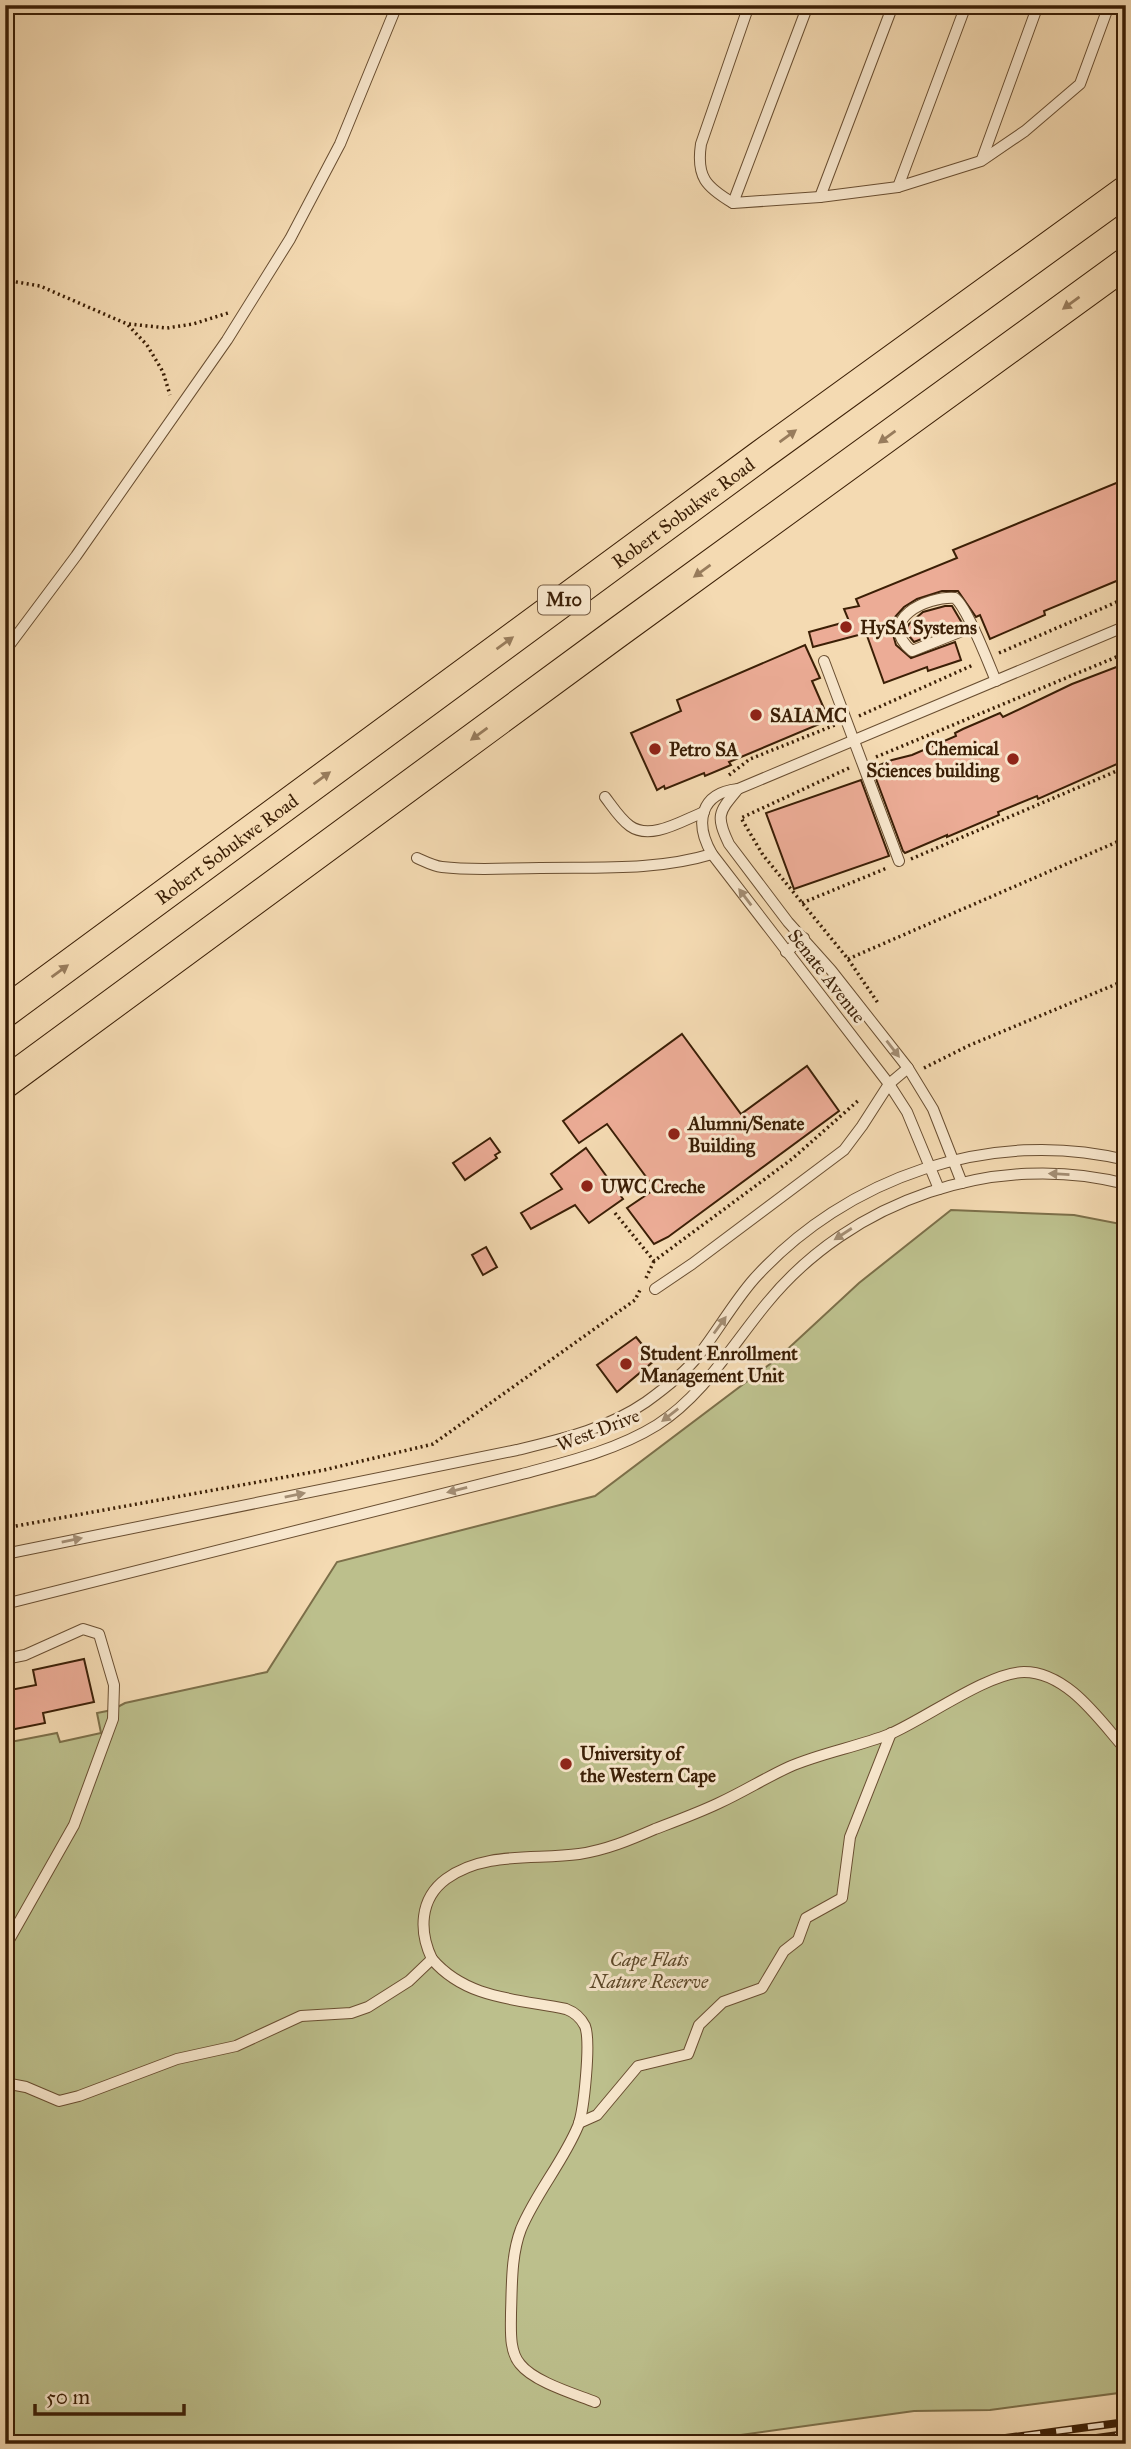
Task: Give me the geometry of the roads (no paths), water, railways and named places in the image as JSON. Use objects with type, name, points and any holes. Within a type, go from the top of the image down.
[{"type":"main road","name":"Robert Sobukwe Road","points":[[5,1012],[760,456],[1126,191]]},
{"type":"main road","points":[[5,1083],[1126,263]]},
{"type":"lane","points":[[5,651],[76,556],[173,416],[290,239],[340,144],[397,5]]},
{"type":"lane","points":[[749,5],[701,144],[698,162],[703,178],[715,192],[733,203],[820,197],[898,187],[981,160],[1025,131],[1080,84],[1109,5]]},
{"type":"lane","points":[[733,203],[808,5]]},
{"type":"lane","points":[[820,197],[893,5]]},
{"type":"lane","points":[[898,187],[966,5]]},
{"type":"lane","points":[[981,160],[1038,5]]},
{"type":"lane","points":[[972,627],[912,651],[901,633],[900,625],[906,612],[947,597],[955,598],[960,602],[972,627],[996,681]]},
{"type":"lane","points":[[605,797],[627,825],[637,830],[666,828],[704,812],[716,795],[724,791],[738,789],[853,742],[1126,626]]},
{"type":"lane","points":[[824,661],[861,763],[902,862]]},
{"type":"lane","name":"Senate Avenue","points":[[738,789],[720,816],[722,830],[729,844],[788,922],[831,970],[908,1068],[933,1109],[962,1183]]},
{"type":"lane","name":"Senate Avenue","points":[[704,812],[704,841],[712,854],[889,1084],[907,1112],[939,1189]]},
{"type":"lane","points":[[417,858],[443,868],[537,868],[645,866],[712,854]]},
{"type":"lane","points":[[786,952],[804,938]]},
{"type":"lane","points":[[655,1289],[844,1150],[863,1126],[889,1084],[908,1068]]},
{"type":"lane","name":"West Drive","points":[[5,1553],[570,1437],[611,1422],[645,1402],[696,1359],[751,1282],[778,1253],[814,1224],[848,1202],[887,1183],[953,1159],[989,1153],[1068,1150],[1126,1160]]},
{"type":"lane","name":"West Drive","points":[[5,1604],[522,1474],[575,1460],[616,1445],[656,1425],[684,1404],[712,1375],[775,1293],[793,1274],[829,1243],[874,1215],[939,1189],[1029,1173],[1062,1173],[1126,1184]]},
{"type":"lane","points":[[5,1659],[25,1655],[83,1629],[99,1634],[114,1685],[113,1719],[74,1825],[5,1947]]},
{"type":"lane","points":[[595,2402],[528,2372],[519,2364],[515,2355],[511,2331],[514,2258],[522,2228],[579,2123],[583,2103],[586,2039],[584,2025],[566,2009],[465,1987],[450,1978],[432,1959],[422,1923],[426,1904],[443,1881],[461,1869],[492,1860],[580,1854],[615,1846],[717,1804],[791,1766],[891,1733],[982,1685],[1023,1672],[1047,1677],[1072,1691],[1126,1750]]},
{"type":"lane","points":[[579,2123],[597,2115],[638,2066],[688,2054],[699,2025],[723,2002],[762,1988],[783,1951],[798,1940],[806,1918],[842,1898],[849,1837],[891,1733]]},
{"type":"lane","points":[[5,2083],[26,2087],[59,2101],[79,2096],[177,2059],[236,2046],[302,2016],[351,2013],[368,2007],[409,1981],[432,1959]]},
{"type":"railway","points":[[961,2444],[1126,2422]]},
{"type":"railway","points":[[1052,2444],[1126,2434]]},
{"type":"place","name":"HySA Systems","points":[[846,627]]},
{"type":"place","name":"SAIAMC","points":[[756,715]]},
{"type":"place","name":"Petro SA","points":[[655,749]]},
{"type":"place","name":"Chemical Sciences building","points":[[1013,759]]},
{"type":"place","name":"Alumni/Senate Building","points":[[674,1134]]},
{"type":"place","name":"UWC Creche","points":[[587,1186]]},
{"type":"place","name":"Student Enrollment Management Unit","points":[[626,1364]]},
{"type":"place","name":"University of the Western Cape","points":[[566,1764]]},
{"type":"park label","name":"Cape Flats Nature Reserve","points":[[649,1970]]}]
